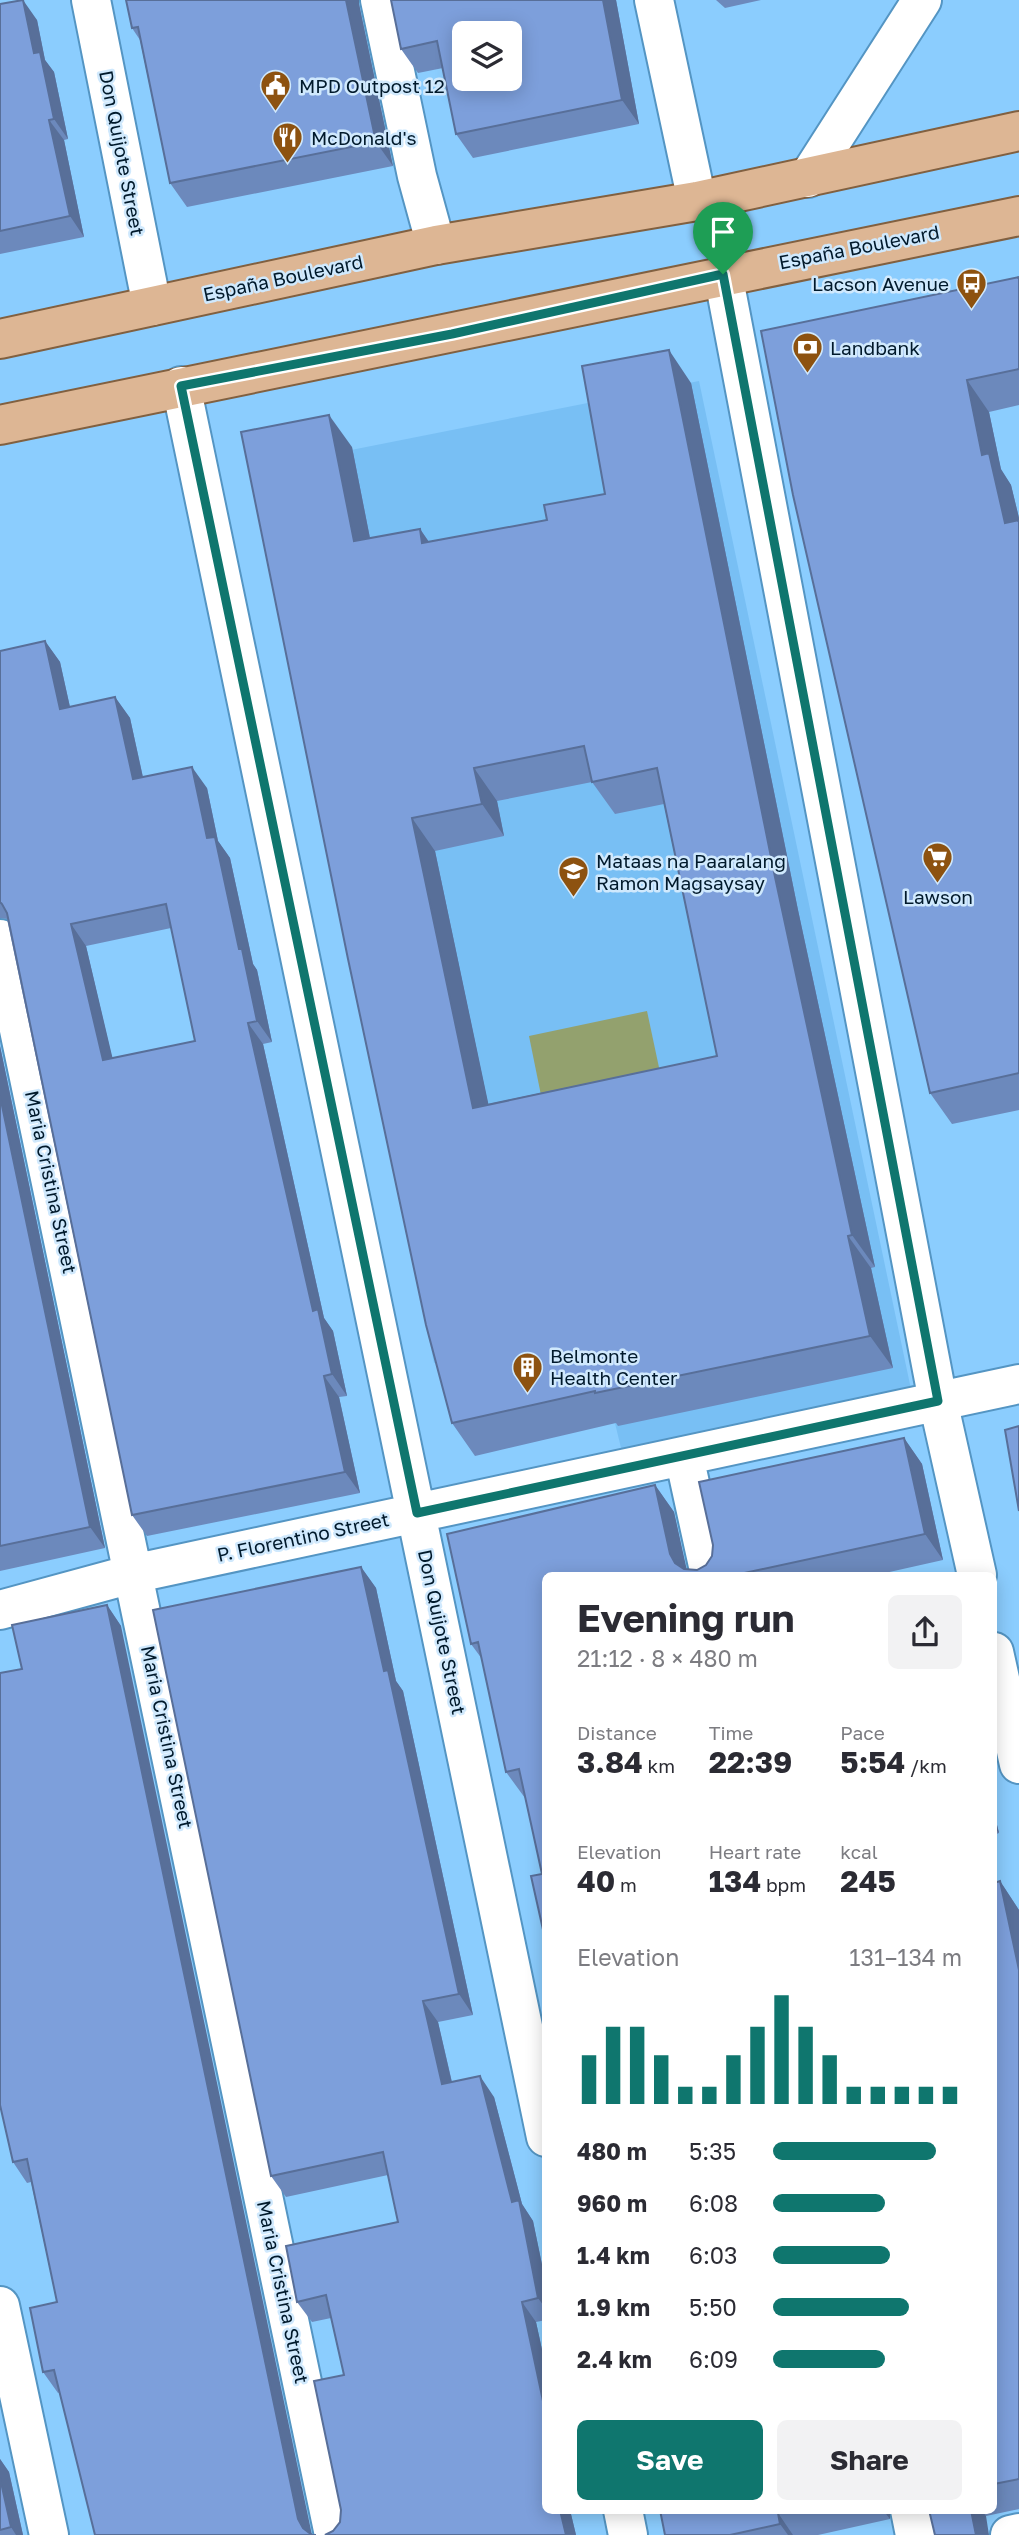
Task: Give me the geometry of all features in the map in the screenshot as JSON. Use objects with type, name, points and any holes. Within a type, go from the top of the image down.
[{"type":"main road","name":"España Boulevard","points":[[0,339],[436,244],[697,201],[1019,131]]},
{"type":"main road","name":"España Boulevard","points":[[0,425],[181,386],[452,334],[723,274],[1019,216]]},
{"type":"street","name":"Don Quijote Street","points":[[91,0],[152,306]]},
{"type":"street","points":[[380,0],[417,176],[436,244]]},
{"type":"street","points":[[654,0],[697,201]]},
{"type":"street","points":[[808,178],[922,0]]},
{"type":"street","points":[[723,274],[938,1401],[976,1572]]},
{"type":"street","name":"Don Quijote Street","points":[[181,386],[542,2118]]},
{"type":"street","name":"Maria Cristina Street","points":[[0,939],[334,2535]]},
{"type":"street","name":"P. Florentino Street","points":[[0,1610],[132,1574],[1019,1384]]},
{"type":"street","points":[[684,1455],[709,1572]]},
{"type":"street","points":[[997,1665],[1019,1764]]},
{"type":"street","points":[[0,2306],[49,2535]]},
{"type":"street","points":[[624,2514],[628,2535]]},
{"type":"street","points":[[911,2514],[915,2535]]},
{"type":"street","points":[[1010,2535],[1019,2533]]},
{"type":"shaded area","name":"Mataas na Paaralang Ramon Magsaysay","points":[[699,381],[912,1394],[622,1452],[592,1329],[434,1363],[250,470]]},
{"type":"green space","points":[[647,1011],[664,1091],[545,1115],[529,1036]]},
{"type":"building","points":[[23,0],[34,53],[40,52],[54,119],[49,120],[70,216],[0,231],[0,4]]},
{"type":"building","name":"MPD Outpost 12","points":[[126,0],[346,0],[376,142],[170,183],[138,27],[132,28]]},
{"type":"building","points":[[391,0],[603,0],[622,100],[456,134],[437,41],[401,49]]},
{"type":"building","points":[[1019,277],[1019,369],[967,380],[982,455],[989,453],[1005,523],[1019,520],[1019,1073],[930,1093],[793,495],[761,331]]},
{"type":"building","name":"Mataas na Paaralang Ramon Magsaysay","points":[[669,350],[775,877],[852,1235],[848,1236],[870,1336],[595,1391],[452,1423],[426,1325],[348,959],[241,432],[329,415],[354,541],[420,529],[422,543],[547,520],[544,505],[605,494],[582,366]],"holes":[[[584,746],[592,782],[657,768],[717,1056],[473,1108],[412,818],[482,804],[474,768]]]},
{"type":"building","points":[[45,641],[60,709],[115,697],[133,779],[192,767],[207,838],[215,837],[239,949],[242,949],[257,1021],[248,1023],[313,1311],[318,1309],[332,1374],[324,1376],[345,1472],[132,1515],[7,913],[0,902],[0,651]],"holes":[[[166,904],[195,1041],[103,1060],[71,924]]]},
{"type":"building","points":[[0,1096],[90,1527],[0,1546]]},
{"type":"building","points":[[1019,1426],[1019,1511],[1005,1430]]},
{"type":"building","points":[[904,1438],[925,1534],[749,1572],[542,1572],[542,1874],[519,1769],[506,1772],[478,1642],[471,1644],[447,1534],[655,1485],[670,1554],[675,1563],[684,1569],[697,1570],[706,1565],[712,1556],[713,1545],[699,1482]]},
{"type":"building","points":[[361,1567],[384,1671],[388,1670],[459,1994],[423,2001],[442,2084],[480,2076],[512,2202],[519,2200],[538,2298],[522,2302],[542,2396],[542,2514],[561,2514],[566,2535],[325,2535],[333,2531],[340,2522],[341,2510],[314,2381],[344,2375],[326,2295],[297,2302],[286,2246],[398,2222],[383,2152],[271,2176],[153,1610]]},
{"type":"building","points":[[107,1605],[298,2519],[303,2528],[312,2535],[95,2535],[54,2370],[43,2372],[30,2308],[57,2302],[27,2159],[13,2162],[0,2105],[0,1673],[22,1669],[12,1625]]},
{"type":"building","points":[[542,1874],[542,1925],[531,1876]]},
{"type":"building","points":[[1000,1881],[1019,1970],[1019,2479],[997,2483],[997,1882]]},
{"type":"building","points":[[0,2478],[11,2527],[0,2530]]},
{"type":"building","points":[[661,2514],[778,2514],[780,2524],[730,2535],[665,2535]]},
{"type":"building","points":[[930,2514],[972,2514],[976,2535],[935,2535]]},
{"type":"place","name":"MPD Outpost 12","points":[[276,113]]},
{"type":"place","name":"McDonald's","points":[[288,165]]},
{"type":"place","name":"Lacson Avenue","points":[[972,311]]},
{"type":"place","name":"Landbank","points":[[807,375]]},
{"type":"place","name":"Lawson","points":[[938,885]]},
{"type":"place","name":"Mataas na Paaralang Ramon Magsaysay","points":[[573,899]]},
{"type":"place","name":"Belmonte Health Center","points":[[527,1394]]},
{"type":"route","points":[[723,274],[938,1401],[417,1513],[181,386],[452,334],[723,274]]}]
